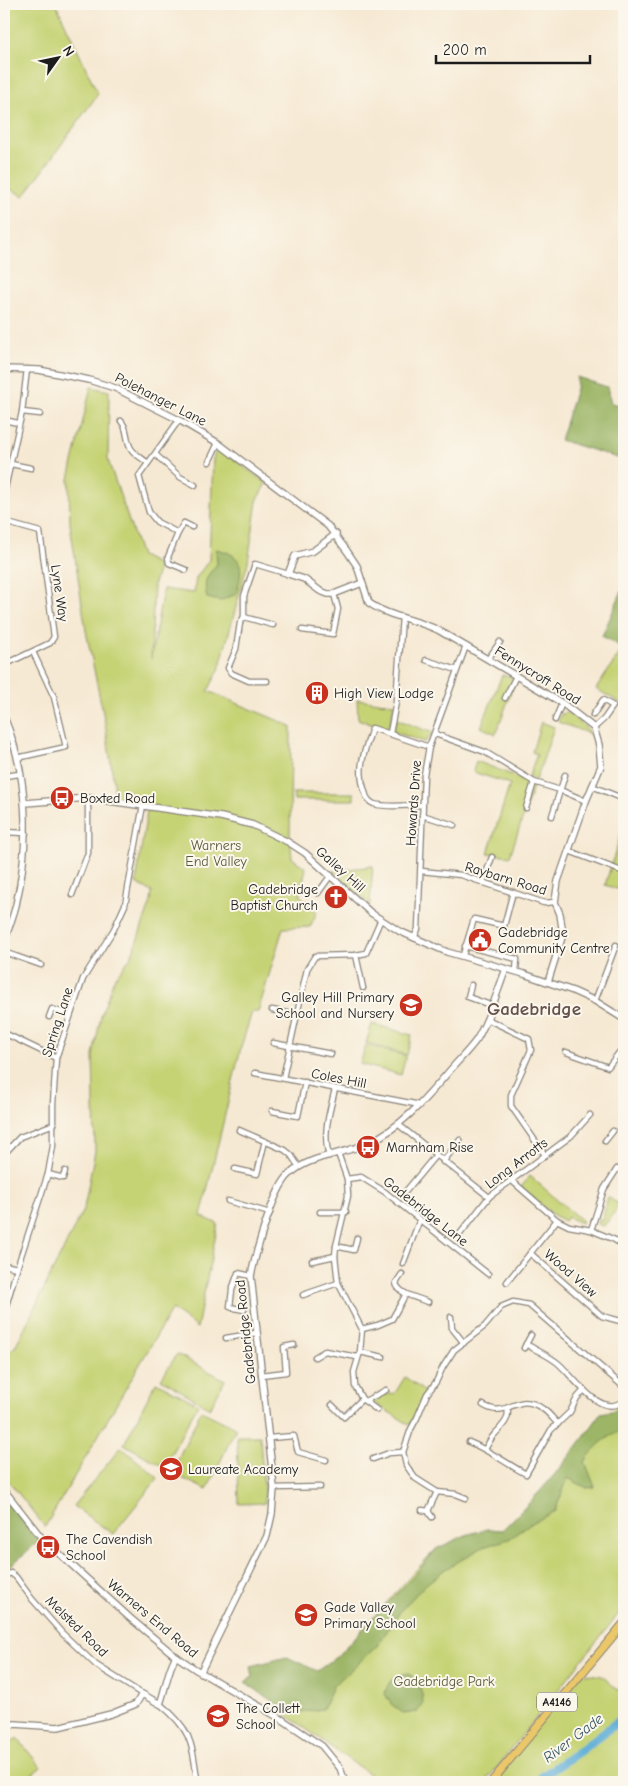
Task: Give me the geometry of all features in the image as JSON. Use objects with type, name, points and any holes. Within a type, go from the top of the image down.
[{"type":"main road","name":"A4146","points":[[491,1782],[624,1623]]},
{"type":"street","name":"Polehanger Lane","points":[[4,369],[27,369],[89,380],[115,388],[179,420],[218,443],[321,519]]},
{"type":"street","points":[[4,493],[18,423],[22,412],[27,369]]},
{"type":"street","points":[[22,412],[40,414]]},
{"type":"street","points":[[4,420],[18,423]]},
{"type":"street","points":[[178,533],[156,522],[149,512],[139,476],[156,455],[179,420]]},
{"type":"street","points":[[121,421],[126,426],[128,441],[132,450],[148,463]]},
{"type":"street","points":[[209,462],[218,443]]},
{"type":"street","points":[[156,455],[180,477],[195,484]]},
{"type":"street","points":[[11,464],[31,468]]},
{"type":"street","name":"Fennycroft Road","points":[[321,519],[336,534],[357,566],[369,603],[387,613],[424,623],[438,630],[562,703],[594,728]]},
{"type":"street","name":"Lyne Way","points":[[4,522],[40,532],[54,637],[50,643],[4,665]]},
{"type":"street","points":[[186,570],[169,563],[168,557],[184,523],[192,527]]},
{"type":"street","points":[[288,574],[295,556],[313,551],[336,534]]},
{"type":"street","points":[[267,681],[249,680],[230,673],[228,668],[236,649],[240,623],[244,617],[244,596],[255,564],[304,578],[320,591],[328,594],[334,594],[362,583]]},
{"type":"street","points":[[302,630],[333,634],[338,609],[334,594]]},
{"type":"street","points":[[244,617],[273,625]]},
{"type":"street","points":[[390,733],[396,702],[402,617]]},
{"type":"street","points":[[488,659],[500,642]]},
{"type":"street","name":"Howards Drive","points":[[414,938],[418,929],[424,775],[429,747],[466,646]]},
{"type":"street","points":[[17,758],[66,747],[54,697],[33,652]]},
{"type":"street","points":[[426,660],[457,670]]},
{"type":"street","points":[[505,698],[516,676]]},
{"type":"street","points":[[548,982],[564,934],[560,914],[555,902],[558,881],[600,766],[599,745],[594,728],[604,720],[613,706],[603,700],[593,715]]},
{"type":"street","points":[[555,720],[562,703]]},
{"type":"street","points":[[4,717],[17,758],[25,803],[26,833],[22,871],[15,907],[4,942]]},
{"type":"street","points":[[422,805],[373,804],[367,798],[362,783],[360,767],[372,728],[429,747]]},
{"type":"street","points":[[435,734],[485,752],[534,782],[560,790],[586,802]]},
{"type":"street","points":[[4,776],[20,774]]},
{"type":"street","points":[[552,816],[565,775]]},
{"type":"street","points":[[526,808],[534,782]]},
{"type":"street","points":[[592,786],[624,799]]},
{"type":"street","points":[[72,895],[88,853],[88,798]]},
{"type":"street","name":"Galley Hill","points":[[25,803],[88,798],[221,817],[253,825],[288,842],[305,853],[352,896],[381,919],[414,938],[447,952],[463,955],[548,982],[595,1001],[624,1019]]},
{"type":"street","name":"Spring Lane","points":[[4,1313],[48,1174],[54,1124],[52,1104],[56,1058],[83,979],[114,929],[125,906],[143,805]]},
{"type":"street","points":[[422,816],[454,825]]},
{"type":"street","points":[[4,832],[26,833]]},
{"type":"street","points":[[569,851],[624,872]]},
{"type":"street","points":[[483,882],[492,857]]},
{"type":"street","name":"Raybarn Road","points":[[421,871],[461,875],[544,902],[555,902]]},
{"type":"street","points":[[318,893],[331,875]]},
{"type":"street","points":[[463,955],[474,919],[504,926],[513,892]]},
{"type":"street","points":[[284,1078],[307,969],[315,956],[356,956],[366,953],[381,919]]},
{"type":"street","points":[[595,1001],[616,945]]},
{"type":"street","points":[[465,946],[517,959],[516,971]]},
{"type":"street","points":[[4,952],[41,965]]},
{"type":"street","points":[[356,956],[363,988]]},
{"type":"street","name":"Gadebridge Road","points":[[200,1672],[267,1536],[272,1514],[274,1488],[251,1276],[256,1253],[279,1187],[289,1174],[299,1167],[367,1144],[399,1125],[476,1040],[493,1006],[506,968]]},
{"type":"street","points":[[471,985],[468,997],[493,1006]]},
{"type":"street","points":[[49,1017],[52,1008],[70,1015]]},
{"type":"street","points":[[272,1010],[296,1015]]},
{"type":"street","points":[[487,1019],[528,1039],[531,1050],[511,1095],[511,1106],[545,1155]]},
{"type":"street","points":[[4,1033],[56,1058]]},
{"type":"street","points":[[273,1043],[331,1054]]},
{"type":"street","points":[[566,1052],[608,1067],[624,1046]]},
{"type":"street","name":"Coles Hill","points":[[255,1073],[418,1106]]},
{"type":"street","points":[[272,1111],[298,1116],[305,1082]]},
{"type":"street","points":[[329,1156],[325,1138],[326,1124],[335,1089]]},
{"type":"street","name":"Long Arrotts","points":[[460,1234],[489,1197],[571,1136],[590,1115]]},
{"type":"street","points":[[4,1154],[20,1137],[54,1124]]},
{"type":"street","points":[[399,1125],[435,1156],[489,1197]]},
{"type":"street","points":[[239,1130],[285,1150],[299,1167]]},
{"type":"street","points":[[605,1141],[614,1131]]},
{"type":"street","points":[[443,1162],[460,1140]]},
{"type":"street","points":[[235,1169],[257,1174],[265,1141]]},
{"type":"street","points":[[338,1153],[347,1179],[348,1196],[346,1212],[336,1246],[335,1256],[338,1283],[362,1329],[354,1372],[355,1386],[364,1400],[378,1410]]},
{"type":"street","points":[[406,1191],[435,1156]]},
{"type":"street","points":[[591,1230],[602,1194],[617,1169]]},
{"type":"street","points":[[48,1174],[63,1178],[65,1171]]},
{"type":"street","name":"Gadebridge Lane","points":[[347,1179],[360,1177],[386,1192],[488,1274]]},
{"type":"street","points":[[511,1180],[557,1220],[570,1226],[591,1230],[616,1240],[624,1247]]},
{"type":"street","points":[[228,1201],[270,1213]]},
{"type":"street","points":[[320,1212],[346,1212]]},
{"type":"street","points":[[403,1264],[420,1219]]},
{"type":"street","points":[[506,1282],[557,1220]]},
{"type":"street","points":[[336,1246],[354,1250],[357,1238]]},
{"type":"street","name":"Wood View","points":[[530,1253],[602,1316],[624,1322]]},
{"type":"street","points":[[312,1261],[335,1256]]},
{"type":"street","points":[[4,1265],[17,1268]]},
{"type":"street","points":[[244,1310],[230,1307],[236,1276],[238,1273],[251,1276]]},
{"type":"street","points":[[402,1274],[395,1285],[406,1294],[428,1302]]},
{"type":"street","points":[[303,1295],[338,1283]]},
{"type":"street","points":[[362,1329],[392,1319],[406,1294]]},
{"type":"street","points":[[466,1498],[456,1494],[437,1492],[415,1478],[406,1465],[404,1452],[411,1429],[427,1394],[454,1350],[485,1326],[501,1307],[513,1302],[529,1305],[624,1387]]},
{"type":"street","points":[[451,1317],[452,1328],[464,1343]]},
{"type":"street","points":[[226,1338],[256,1333]]},
{"type":"street","points":[[531,1335],[525,1346],[559,1364],[584,1390],[599,1402],[613,1405],[624,1400]]},
{"type":"street","points":[[261,1375],[286,1372],[284,1346],[294,1345]]},
{"type":"street","points":[[315,1357],[325,1351],[383,1357]]},
{"type":"street","points":[[340,1423],[344,1416],[364,1400],[386,1390]]},
{"type":"street","points":[[469,1442],[485,1449],[526,1474],[551,1430],[570,1412],[577,1398],[584,1390]]},
{"type":"street","points":[[483,1405],[494,1410],[508,1408],[519,1402],[534,1404],[544,1409],[558,1424]]},
{"type":"street","points":[[332,1405],[344,1416]]},
{"type":"street","points":[[485,1449],[508,1417],[508,1408]]},
{"type":"street","points":[[269,1438],[294,1436],[298,1452],[326,1460]]},
{"type":"street","points":[[374,1459],[389,1453],[404,1452]]},
{"type":"street","points":[[274,1488],[320,1487]]},
{"type":"street","name":"Warners End Road","points":[[4,1490],[41,1537],[130,1618],[176,1656],[204,1675],[283,1720],[322,1746],[340,1768],[345,1782]]},
{"type":"street","points":[[428,1511],[437,1492]]},
{"type":"street","points":[[422,1510],[428,1511],[432,1516]]},
{"type":"street","name":"Melsted Road","points":[[4,1576],[11,1573],[16,1577],[32,1599],[63,1634],[96,1665],[160,1704]]},
{"type":"street","points":[[176,1656],[171,1664],[160,1704],[185,1729],[192,1746],[197,1780]]},
{"type":"street","points":[[4,1725],[58,1727],[108,1716],[136,1704],[142,1694]]},
{"type":"green space","points":[[4,4],[56,4],[98,94],[24,196],[4,186]]},
{"type":"green space","points":[[577,377],[607,387],[611,403],[624,406],[624,460],[560,440],[576,389]]},
{"type":"green space","name":"Warners End Valley","points":[[91,387],[109,391],[108,460],[141,556],[157,564],[158,571],[154,583],[151,659],[163,589],[194,593],[196,578],[209,560],[213,459],[217,447],[266,483],[257,501],[248,562],[219,670],[208,691],[291,726],[290,838],[292,858],[306,868],[300,895],[317,912],[310,927],[283,928],[258,1012],[252,1012],[241,1047],[201,1216],[218,1224],[197,1328],[172,1309],[45,1527],[4,1475],[4,1355],[15,1347],[84,1208],[95,1151],[93,1055],[101,1016],[114,979],[131,957],[151,902],[152,892],[136,883],[148,804],[114,799],[114,784],[105,723],[86,631],[70,524],[69,479]]},
{"type":"green space","points":[[216,549],[233,555],[240,565],[241,571],[236,594],[220,601],[207,598],[205,587],[208,576],[217,564]]},
{"type":"green space","points":[[624,586],[624,647],[623,648],[602,636]]},
{"type":"green space","points":[[624,647],[624,705],[596,689]]},
{"type":"green space","points":[[502,675],[518,679],[512,689],[496,734],[481,727]]},
{"type":"green space","points":[[357,699],[394,704],[390,724],[386,730],[358,719]]},
{"type":"green space","points":[[568,712],[590,734],[558,722],[561,714]]},
{"type":"green space","points":[[396,719],[433,733],[425,742],[393,732]]},
{"type":"green space","points":[[541,722],[554,727],[536,781],[529,776],[537,754],[532,752]]},
{"type":"green space","points":[[476,761],[512,775],[533,787],[510,856],[488,853],[510,784],[473,772]]},
{"type":"green space","points":[[293,793],[354,793],[354,800],[294,800]]},
{"type":"green space","points":[[624,824],[624,877],[620,890],[605,885]]},
{"type":"green space","points":[[373,866],[370,905],[333,871]]},
{"type":"green space","points":[[372,1024],[412,1035],[407,1055],[366,1043]]},
{"type":"green space","points":[[366,1045],[406,1056],[401,1075],[360,1064]]},
{"type":"green space","points":[[530,1176],[582,1221],[581,1223],[567,1217],[564,1221],[552,1214],[521,1187]]},
{"type":"green space","points":[[608,1197],[620,1205],[604,1226],[597,1224],[598,1219],[602,1220]]},
{"type":"green space","points":[[177,1354],[225,1380],[210,1408],[161,1379]]},
{"type":"green space","points":[[405,1377],[425,1392],[410,1425],[371,1401],[378,1396],[395,1393]]},
{"type":"green space","points":[[156,1382],[198,1404],[164,1467],[124,1444]]},
{"type":"green space","name":"Gadebridge Park","points":[[624,1404],[624,1607],[485,1782],[375,1782],[369,1774],[285,1714],[436,1549],[502,1530],[514,1520]]},
{"type":"green space","points":[[624,1404],[624,1429],[602,1442],[585,1462],[595,1487],[587,1488],[568,1478],[555,1511],[528,1525],[509,1539],[483,1547],[444,1570],[425,1585],[402,1609],[377,1646],[333,1686],[323,1709],[302,1712],[288,1709],[269,1699],[245,1682],[253,1677],[251,1666],[287,1657],[317,1671],[336,1657],[416,1574],[436,1549],[466,1535],[487,1529],[502,1530],[555,1474],[601,1413],[612,1411]]},
{"type":"green space","points":[[201,1411],[236,1428],[207,1490],[171,1473]]},
{"type":"green space","points":[[237,1436],[260,1436],[265,1503],[239,1504]]},
{"type":"green space","points":[[121,1447],[158,1478],[113,1534],[73,1506]]},
{"type":"green space","points":[[4,1496],[39,1541],[8,1568],[4,1562]]},
{"type":"green space","points":[[581,1673],[602,1676],[618,1690],[624,1684],[624,1782],[491,1782]]},
{"type":"green space","points":[[409,1674],[420,1687],[423,1704],[417,1712],[404,1714],[391,1704],[385,1694],[390,1681],[399,1676]]},
{"type":"green space","points":[[17,1738],[41,1767],[23,1782],[4,1782],[4,1748]]},
{"type":"waterway","name":"River Gade","points":[[538,1782],[543,1776],[624,1717]]},
{"type":"place","name":"High View Lodge","points":[[317,693]]},
{"type":"place","name":"Boxted Road","points":[[62,798]]},
{"type":"place","name":"Gadebridge Baptist Church","points":[[336,897]]},
{"type":"place","name":"Gadebridge Community Centre","points":[[480,940]]},
{"type":"place","name":"Galley Hill Primary School and Nursery","points":[[411,1005]]},
{"type":"place","name":"Marnham Rise","points":[[368,1147]]},
{"type":"place","name":"Laureate Academy","points":[[171,1469]]},
{"type":"place","name":"The Cavendish School","points":[[48,1547]]},
{"type":"place","name":"Gade Valley Primary School","points":[[306,1615]]},
{"type":"place","name":"The Collett School","points":[[218,1716]]},
{"type":"district","name":"Gadebridge","points":[[534,1008]]}]
